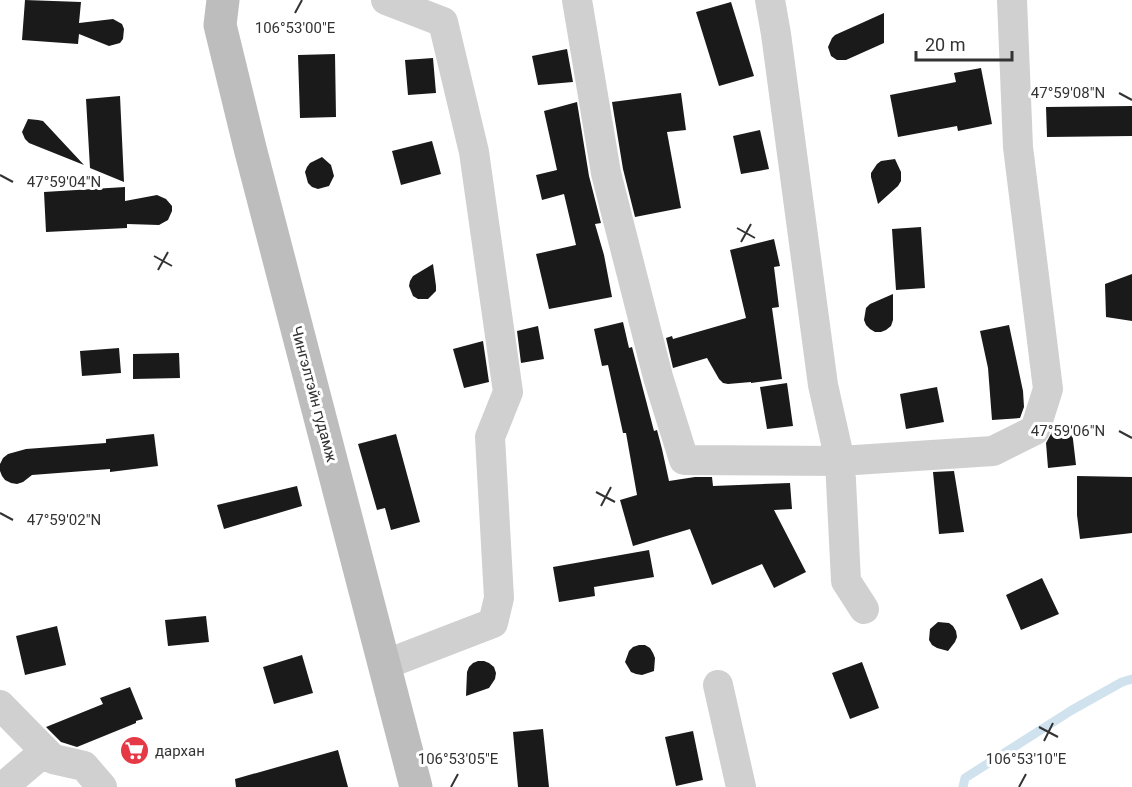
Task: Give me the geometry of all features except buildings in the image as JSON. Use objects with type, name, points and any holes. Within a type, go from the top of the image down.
[{"type":"main road","name":"Чингэлтэйн гудамж","points":[[223,0],[220,25],[250,148],[416,787]]},
{"type":"street","points":[[384,665],[493,623],[499,598],[490,437],[508,392],[474,152],[443,22],[386,0]]},
{"type":"street","points":[[577,0],[606,172],[658,377],[684,460],[840,460],[993,451],[1035,430],[1048,389],[1018,147],[1011,0]]},
{"type":"street","points":[[770,0],[823,385],[840,460],[846,581],[864,609]]},
{"type":"street","points":[[718,685],[741,787]]},
{"type":"street","points":[[0,705],[53,759],[84,766],[102,787]]},
{"type":"street","points":[[3,787],[45,750]]},
{"type":"waterway","points":[[963,787],[965,778],[1072,710],[1122,682],[1132,679]]},
{"type":"place","name":"дархан","points":[[134,751]]}]
